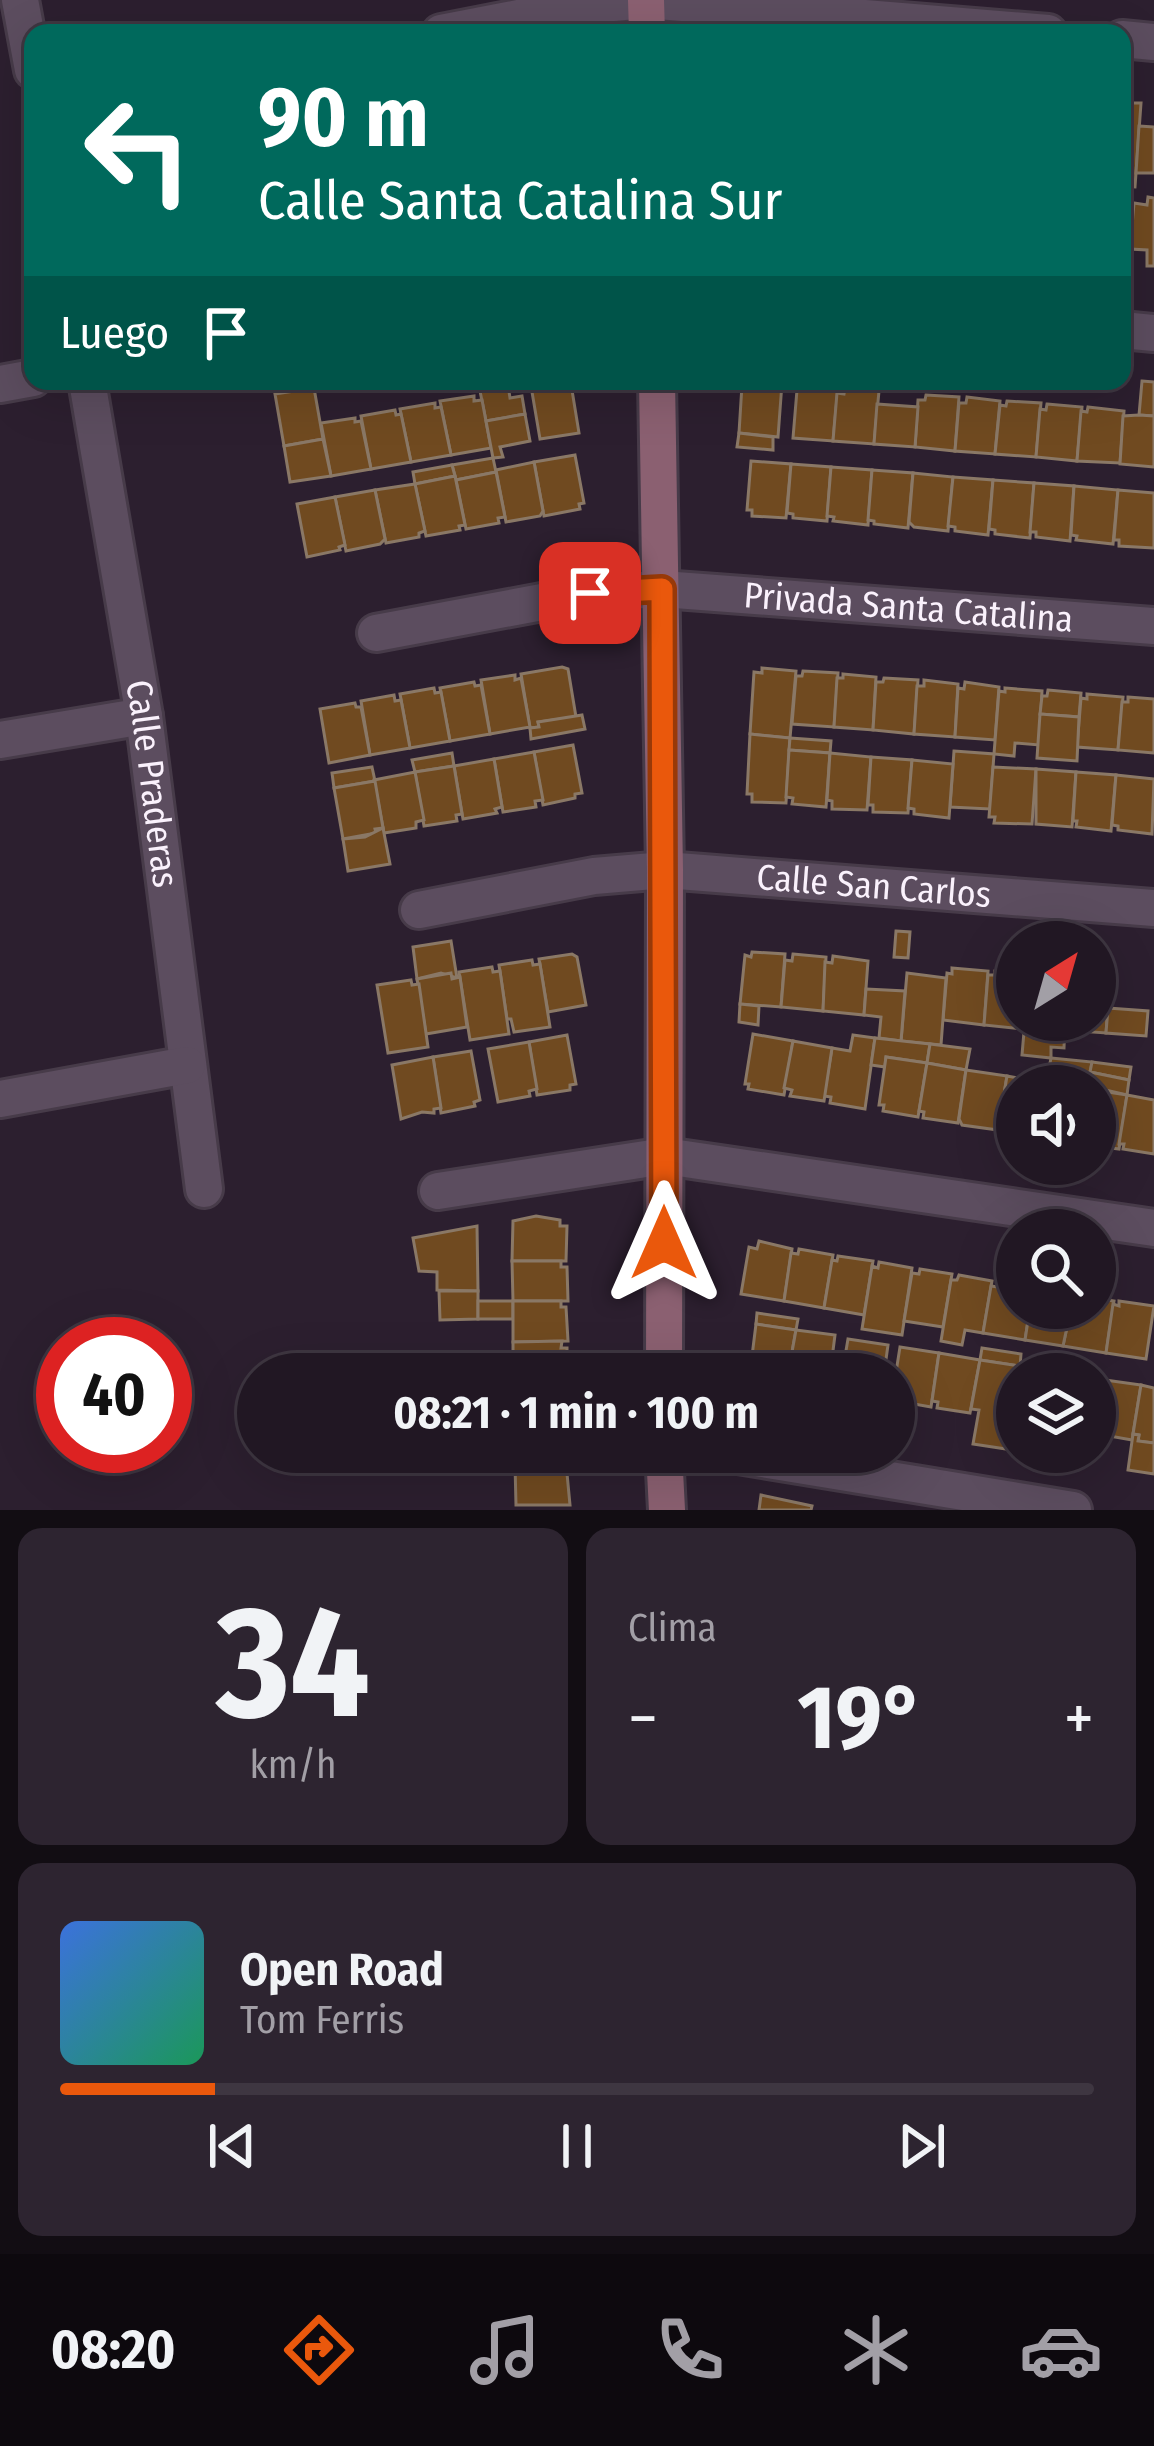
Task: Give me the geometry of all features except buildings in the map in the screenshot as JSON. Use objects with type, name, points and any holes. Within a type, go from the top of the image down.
[{"type":"street","points":[[487,24],[580,6],[646,0],[938,24]]},
{"type":"street","name":"Calle Praderas","points":[[89,390],[144,716],[204,1190]]},
{"type":"street","points":[[657,390],[665,870],[664,1353]]},
{"type":"street","name":"Privada Santa Catalina","points":[[376,633],[590,593],[662,589],[1154,626]]},
{"type":"street","points":[[0,740],[144,716]]},
{"type":"street","name":"Calle San Carlos","points":[[418,910],[594,876],[665,870],[1154,908]]},
{"type":"street","points":[[0,1100],[187,1065]]},
{"type":"street","points":[[438,1191],[664,1156],[1154,1228]]},
{"type":"street","points":[[665,1473],[667,1510]]},
{"type":"street","points":[[848,1473],[1073,1510]]},
{"type":"route","points":[[590,593],[662,589],[664,1243]]}]
